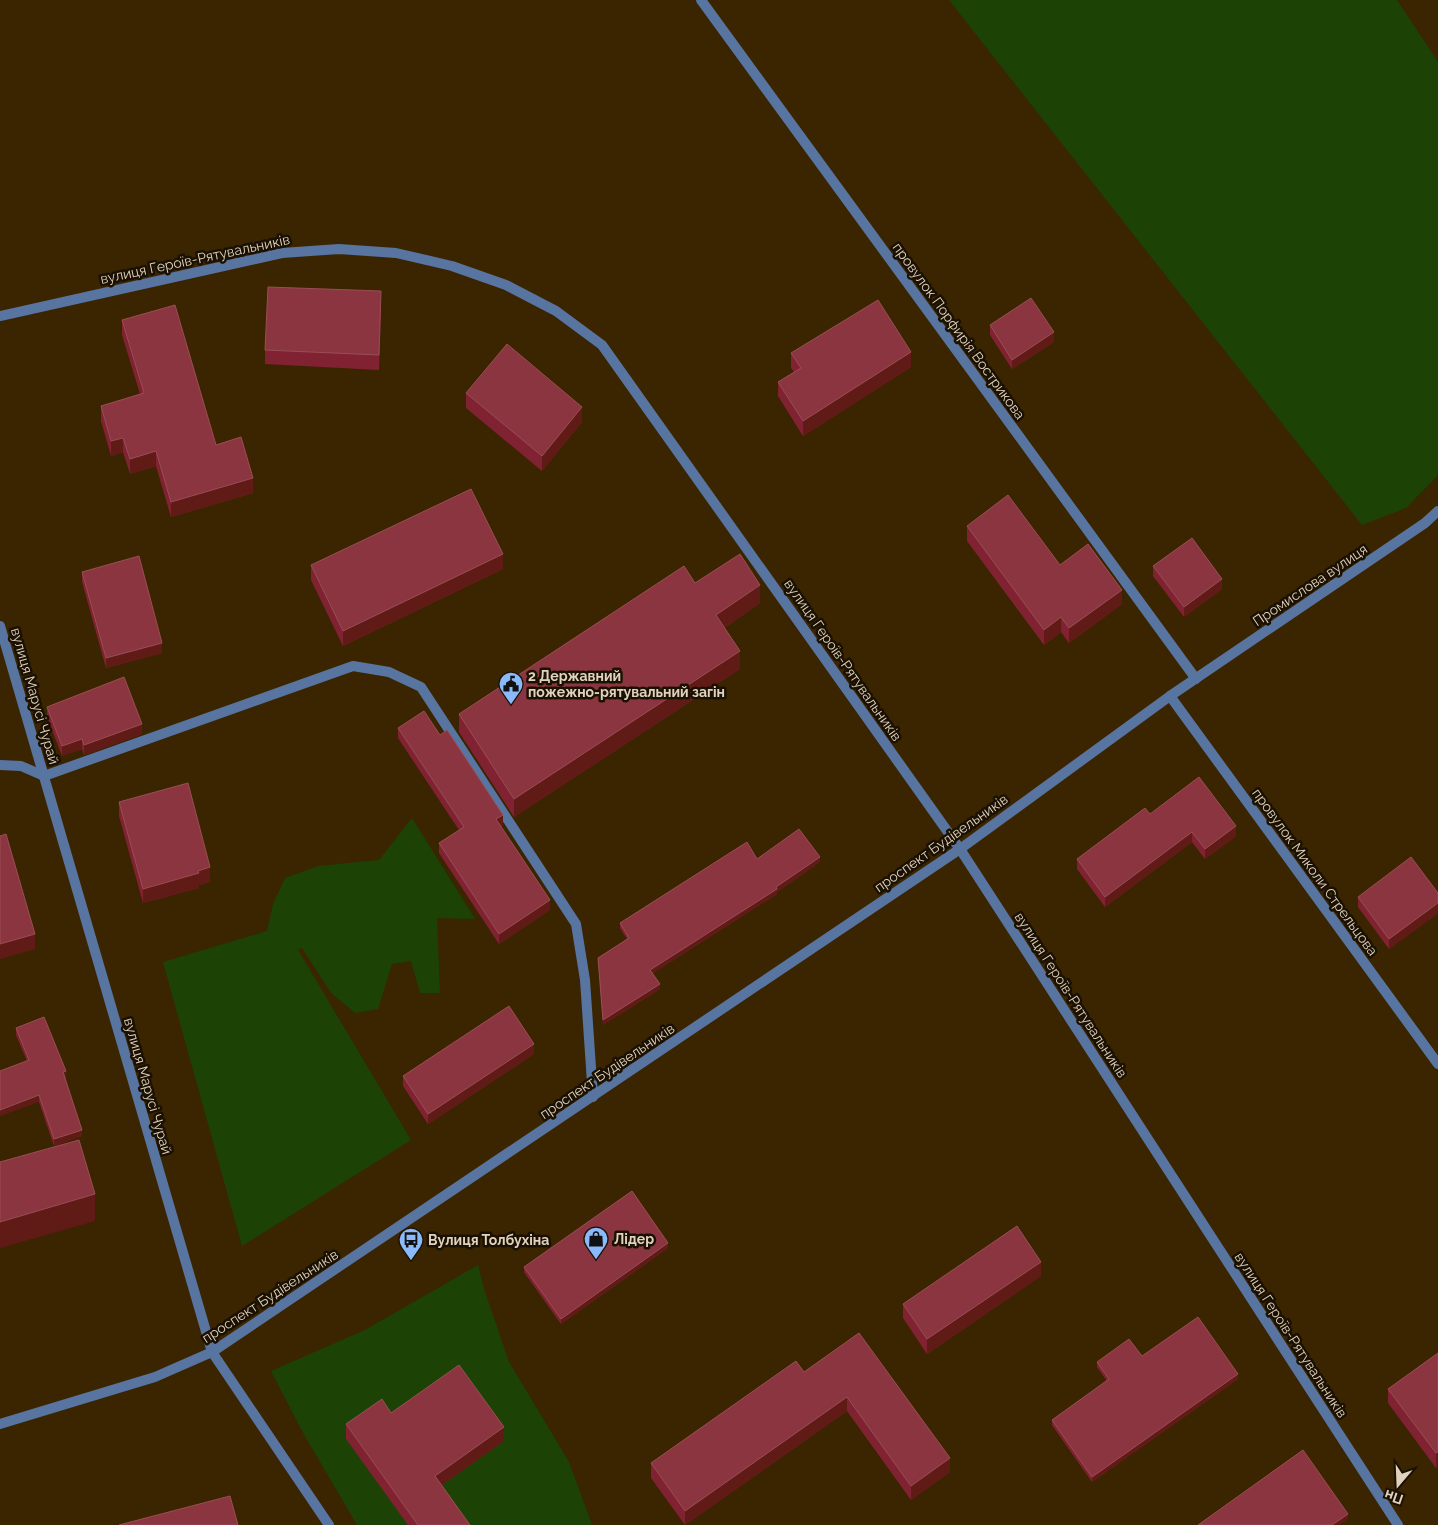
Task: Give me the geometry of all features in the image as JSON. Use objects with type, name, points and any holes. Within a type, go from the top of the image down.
[{"type":"street","name":"провулок Порфирія Вострикова","points":[[701,0],[1196,679]]},
{"type":"street","name":"вулиця Героїв-Рятувальників","points":[[0,316],[282,253],[339,249],[396,253],[452,266],[506,285],[556,311],[602,345],[960,849],[1398,1525]]},
{"type":"street","name":"Промислова вулиця","points":[[1196,679],[1425,523],[1438,512]]},
{"type":"street","name":"вулиця Марусі Чурай","points":[[0,626],[212,1352],[329,1525]]},
{"type":"street","points":[[0,765],[21,766],[44,776],[354,666],[389,672],[421,687],[576,924],[585,980],[593,1097]]},
{"type":"street","name":"проспект Будівельників","points":[[0,1424],[155,1377],[212,1352],[960,849],[1196,679]]},
{"type":"street","name":"провулок Миколи Стрельцова","points":[[1170,696],[1438,1064]]},
{"type":"green space","points":[[949,0],[1397,0],[1438,62],[1438,475],[1406,508],[1362,525]]},
{"type":"green space","points":[[412,818],[475,919],[437,918],[440,993],[420,993],[411,961],[392,964],[378,1009],[355,1013],[331,993],[302,948],[298,950],[411,1140],[242,1246],[163,962],[267,931],[273,904],[285,878],[318,866],[379,860]]},
{"type":"green space","points":[[478,1265],[485,1292],[509,1362],[569,1462],[592,1525],[357,1525],[302,1431],[271,1371],[365,1330]]},
{"type":"building","points":[[268,287],[381,291],[379,355],[265,350]]},
{"type":"building","points":[[1031,298],[1054,332],[1012,360],[990,325]]},
{"type":"building","points":[[878,300],[911,352],[803,421],[778,382],[801,368],[791,353]]},
{"type":"building","points":[[175,305],[216,445],[241,437],[253,478],[171,502],[156,451],[130,459],[123,438],[111,441],[101,406],[144,393],[122,320]]},
{"type":"building","points":[[507,344],[582,407],[542,456],[466,393]]},
{"type":"building","points":[[471,489],[503,554],[343,631],[311,565]]},
{"type":"building","points":[[1008,495],[1060,565],[1088,544],[1122,590],[1069,628],[1061,617],[1044,630],[967,526]]},
{"type":"building","points":[[1192,538],[1222,579],[1184,607],[1153,566]]},
{"type":"building","points":[[740,554],[760,585],[716,615],[740,651],[514,799],[459,714],[684,566],[695,583]]},
{"type":"building","points":[[139,556],[162,643],[106,658],[82,572]]},
{"type":"building","points":[[124,677],[142,724],[84,745],[82,739],[62,746],[47,707]]},
{"type":"building","points":[[424,711],[440,735],[447,730],[503,815],[496,819],[550,900],[499,934],[439,843],[464,827],[398,728]]},
{"type":"building","points":[[1199,777],[1236,826],[1205,849],[1192,832],[1105,897],[1077,859],[1145,808],[1150,814]]},
{"type":"building","points":[[188,783],[210,867],[198,871],[199,873],[143,889],[119,802]]},
{"type":"building","points":[[799,829],[820,857],[776,887],[777,889],[650,970],[660,984],[603,1020],[598,958],[629,938],[620,923],[747,842],[757,859]]},
{"type":"building","points":[[6,834],[35,934],[0,944],[0,836]]},
{"type":"building","points":[[1411,857],[1438,893],[1438,903],[1389,939],[1358,897]]},
{"type":"building","points":[[509,1006],[534,1044],[428,1114],[403,1076]]},
{"type":"building","points":[[44,1017],[66,1071],[63,1072],[82,1130],[54,1139],[39,1095],[0,1110],[0,1071],[29,1060],[16,1028]]},
{"type":"building","points":[[79,1140],[95,1194],[0,1222],[0,1162]]},
{"type":"building","name":"Лідер","points":[[632,1191],[668,1243],[561,1319],[524,1267]]},
{"type":"building","points":[[1017,1226],[1041,1262],[927,1339],[903,1304]]},
{"type":"building","points":[[1198,1317],[1238,1374],[1092,1477],[1052,1420],[1109,1379],[1097,1362],[1129,1339],[1142,1356]]},
{"type":"building","points":[[859,1333],[950,1458],[911,1486],[847,1397],[685,1511],[651,1463],[796,1361],[804,1372]]},
{"type":"building","points":[[1438,1353],[1438,1452],[1436,1453],[1388,1389]]},
{"type":"building","points":[[459,1365],[504,1427],[435,1476],[470,1525],[418,1525],[346,1424],[382,1399],[391,1413]]},
{"type":"building","points":[[1303,1450],[1348,1514],[1332,1525],[1198,1525]]},
{"type":"building","points":[[230,1496],[238,1525],[119,1525]]},
{"type":"place","name":"2 Державний пожежно-рятувальний загін","points":[[511,705]]},
{"type":"place","name":"Лідер","points":[[596,1260]]},
{"type":"place","name":"Вулиця Толбухіна","points":[[411,1261]]}]
